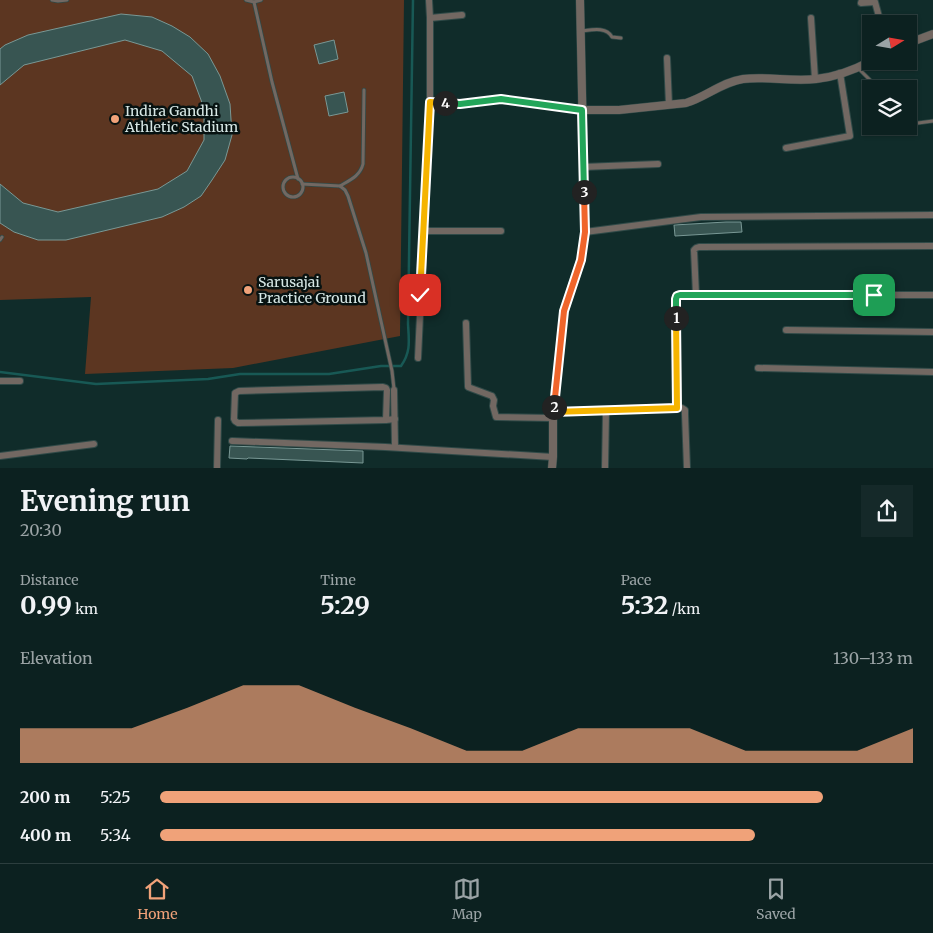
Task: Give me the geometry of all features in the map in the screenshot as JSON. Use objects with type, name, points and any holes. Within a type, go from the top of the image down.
[{"type":"street","points":[[418,358],[430,102],[429,0]]},
{"type":"street","points":[[552,468],[553,415],[564,311],[581,260],[585,232],[580,0]]},
{"type":"street","points":[[862,0],[861,3],[875,2],[879,15]]},
{"type":"street","points":[[430,18],[462,15]]},
{"type":"street","points":[[811,18],[815,79]]},
{"type":"street","points":[[918,40],[933,34]]},
{"type":"street","points":[[667,58],[669,105]]},
{"type":"street","points":[[430,102],[460,104],[501,99],[582,110],[618,110],[686,103],[726,84],[742,79],[815,79],[834,76],[862,66]]},
{"type":"street","points":[[786,148],[850,136],[840,73]]},
{"type":"street","points":[[583,167],[658,164]]},
{"type":"street","points":[[585,232],[701,217],[933,215]]},
{"type":"street","points":[[424,231],[501,231]]},
{"type":"street","points":[[696,295],[694,250],[699,247],[933,246]]},
{"type":"street","points":[[677,408],[677,296],[933,295]]},
{"type":"street","points":[[466,323],[468,387],[492,396],[496,417],[682,408],[686,414],[687,468]]},
{"type":"street","points":[[786,330],[933,332]]},
{"type":"street","points":[[758,368],[933,372]]},
{"type":"street","points":[[0,381],[20,381]]},
{"type":"street","points":[[386,420],[386,388],[239,391],[234,393],[234,419],[238,423],[386,420],[395,419]]},
{"type":"street","points":[[394,390],[395,448]]},
{"type":"street","points":[[605,468],[606,411]]},
{"type":"street","points":[[217,468],[218,420]]},
{"type":"street","points":[[232,442],[395,448],[553,457]]},
{"type":"street","points":[[0,456],[94,444]]},
{"type":"lane","points":[[52,0],[67,0]]},
{"type":"lane","points":[[246,0],[254,2],[261,0]]},
{"type":"lane","points":[[254,2],[272,82],[298,179],[302,184],[302,190],[297,195],[291,196],[286,193],[283,188],[284,181],[289,177],[298,179]]},
{"type":"lane","points":[[580,31],[604,30],[609,32],[612,37],[621,38]]},
{"type":"lane","points":[[858,68],[870,80]]},
{"type":"lane","points":[[302,184],[340,186],[357,176],[361,171],[363,164],[364,90]]},
{"type":"lane","points":[[917,123],[933,122]]},
{"type":"lane","points":[[340,186],[348,196],[366,253],[390,361],[394,390]]},
{"type":"shaded area","points":[[0,0],[404,0],[400,336],[233,368],[85,374],[91,297],[0,300]]},
{"type":"building","points":[[121,14],[152,17],[172,26],[190,37],[208,54],[220,76],[230,104],[232,135],[225,160],[201,196],[184,207],[162,217],[66,240],[38,240],[14,232],[0,223],[0,184],[23,203],[58,212],[158,189],[187,171],[204,140],[204,108],[192,76],[162,51],[125,40],[24,65],[0,85],[0,49],[5,45],[28,35]]},
{"type":"building","points":[[334,40],[338,59],[319,64],[314,45]]},
{"type":"building","points":[[344,92],[348,112],[329,116],[325,96]]},
{"type":"building","points":[[741,222],[742,232],[675,236],[674,225]]},
{"type":"building","points":[[230,446],[363,451],[363,463],[229,458]]},
{"type":"waterway","points":[[0,372],[96,384],[208,379],[240,374],[329,374],[381,366],[401,366],[408,351],[409,341],[413,0]]},
{"type":"place","name":"Indira Gandhi Athletic Stadium","points":[[115,119]]},
{"type":"place","name":"Sarusajai Practice Ground","points":[[248,290]]},
{"type":"route","points":[[420,295],[430,102],[460,104],[501,99],[582,110],[585,232],[581,260],[564,311],[553,412],[677,408],[677,296],[874,295]]}]
